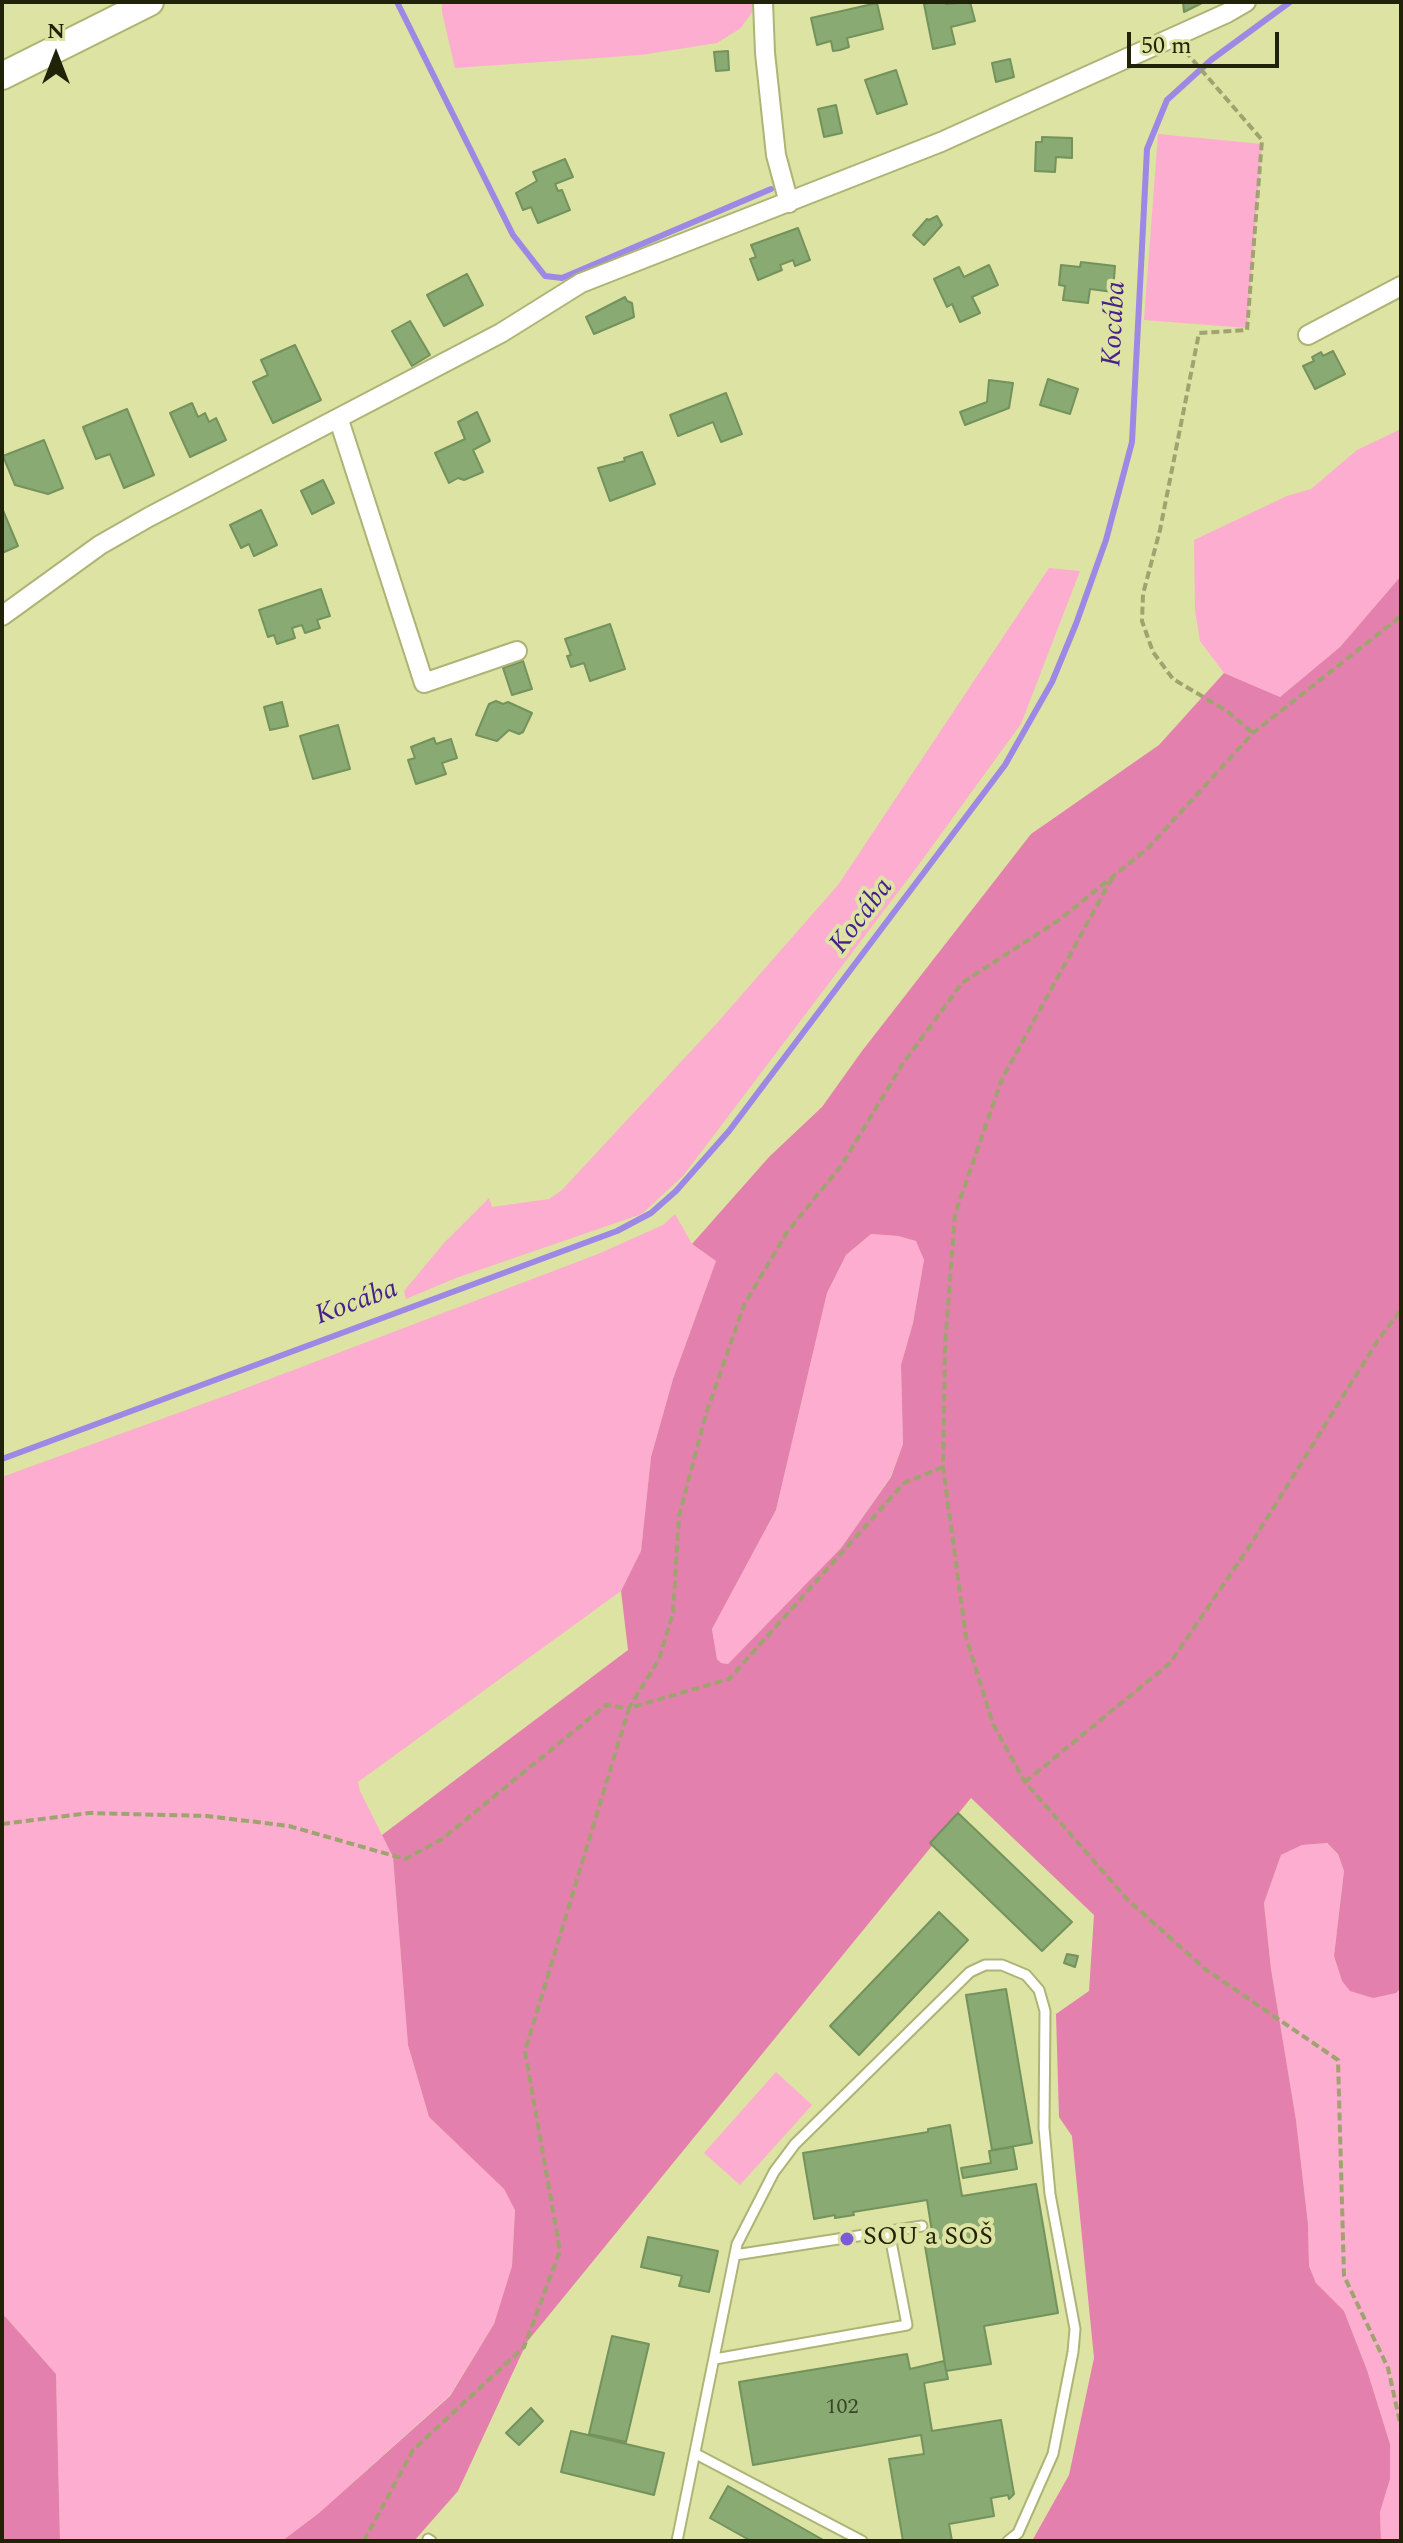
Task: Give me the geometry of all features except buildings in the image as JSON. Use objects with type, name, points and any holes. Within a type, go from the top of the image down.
[{"type":"main road","points":[[2,76],[150,2]]},
{"type":"street","points":[[763,2],[776,155],[789,203]]},
{"type":"street","points":[[2,616],[112,538],[501,333],[581,283],[941,142],[1246,2]]},
{"type":"street","points":[[1308,335],[1401,286]]},
{"type":"street","points":[[339,420],[424,683],[517,651]]},
{"type":"lane","points":[[677,2541],[737,2244],[774,2172],[795,2144],[970,1972],[985,1965],[1002,1965],[1026,1975],[1039,1990],[1045,2011],[1044,2128],[1050,2194],[1075,2329],[1053,2454],[1018,2533],[1008,2541]]},
{"type":"lane","points":[[735,2255],[922,2226]]},
{"type":"lane","points":[[715,2359],[907,2325],[889,2231]]},
{"type":"lane","points":[[696,2454],[862,2541]]},
{"type":"path","points":[[1193,60],[1262,140],[1247,330],[1199,333],[1160,530],[1143,594],[1142,621],[1153,652],[1173,679],[1227,711],[1253,733]]},
{"type":"path","points":[[364,2541],[413,2450],[524,2347],[560,2251],[525,2051],[629,1708],[659,1659],[673,1613],[679,1516],[706,1414],[744,1305],[787,1232],[841,1166],[902,1065],[962,983],[1059,920],[1148,848],[1253,733],[1401,616]]},
{"type":"path","points":[[1113,876],[1002,1079],[955,1214],[945,1346],[943,1467],[966,1637],[993,1724],[1025,1782],[1127,1899],[1205,1969],[1338,2060],[1344,2276],[1388,2368],[1401,2427]]},
{"type":"path","points":[[1025,1782],[1170,1663],[1249,1547],[1378,1340],[1401,1310]]},
{"type":"path","points":[[2,1824],[89,1813],[207,1816],[289,1826],[405,1859],[442,1839],[606,1705],[629,1708],[729,1679],[904,1483],[943,1467]]},
{"type":"shaded area","points":[[442,2],[757,2],[757,5],[741,28],[717,43],[641,55],[455,68]]},
{"type":"shaded area","points":[[1158,134],[1262,144],[1247,328],[1144,320]]},
{"type":"shaded area","points":[[1401,429],[1401,576],[1340,647],[1280,697],[1224,673],[1200,641],[1195,610],[1194,540],[1287,496],[1311,489],[1357,450]]},
{"type":"shaded area","points":[[1049,568],[1080,571],[1021,724],[683,1176],[642,1214],[456,1278],[406,1299],[404,1291],[444,1243],[489,1198],[492,1207],[549,1199],[562,1190],[717,1023],[838,885]]},
{"type":"shaded area","points":[[1401,576],[1401,1988],[1396,1993],[1373,1998],[1350,1991],[1342,1981],[1334,1956],[1344,1871],[1338,1854],[1327,1843],[1302,1845],[1281,1855],[1264,1903],[1271,1969],[1296,2120],[1308,2224],[1309,2266],[1316,2283],[1344,2311],[1367,2370],[1390,2444],[1390,2479],[1380,2512],[1381,2541],[1032,2541],[1069,2475],[1094,2358],[1072,2136],[1059,2117],[1056,2014],[1089,1991],[1094,1915],[971,1798],[527,2342],[458,2491],[414,2541],[282,2541],[319,2513],[450,2396],[494,2324],[512,2266],[515,2210],[504,2189],[429,2117],[408,2045],[393,1857],[382,1835],[628,1650],[621,1591],[641,1551],[651,1457],[673,1379],[716,1261],[692,1244],[769,1157],[822,1107],[1031,834],[1159,745],[1224,673],[1280,697],[1340,647]],"holes":[[[871,1234],[916,1241],[924,1260],[913,1323],[901,1365],[903,1444],[891,1477],[841,1548],[728,1664],[721,1663],[717,1659],[712,1629],[776,1510],[827,1293],[846,1255]]]},
{"type":"shaded area","points":[[675,1214],[692,1244],[716,1261],[673,1379],[651,1457],[641,1552],[621,1591],[358,1782],[393,1857],[408,2045],[429,2117],[504,2189],[515,2210],[512,2266],[494,2324],[450,2395],[319,2513],[282,2541],[60,2541],[56,2374],[2,2313],[2,1477],[598,1254],[663,1225]]},
{"type":"shaded area","points":[[871,1234],[917,1241],[924,1260],[913,1323],[901,1365],[903,1444],[891,1476],[841,1548],[728,1664],[721,1663],[717,1659],[712,1629],[776,1510],[827,1293],[846,1255]]},
{"type":"shaded area","points":[[1326,1843],[1338,1854],[1344,1871],[1334,1956],[1342,1981],[1396,1993],[1401,1988],[1401,2541],[1381,2541],[1380,2512],[1390,2479],[1390,2444],[1367,2370],[1344,2311],[1316,2283],[1309,2266],[1308,2224],[1296,2120],[1271,1969],[1264,1903],[1281,1855],[1302,1845]]},
{"type":"shaded area","points":[[776,2072],[812,2105],[740,2185],[704,2153]]},
{"type":"shaded area","points":[[2,2313],[56,2374],[60,2541],[2,2541]]},
{"type":"waterway","points":[[397,2],[513,235],[545,276],[562,278],[771,189]]},
{"type":"waterway","name":"Kocába","points":[[2,1459],[617,1231],[651,1213],[676,1191],[729,1131],[1005,765],[1052,682],[1106,540],[1132,442],[1147,149],[1167,100],[1211,60],[1290,2]]},
{"type":"place","name":"SOU a SOŠ","points":[[847,2239]]}]
